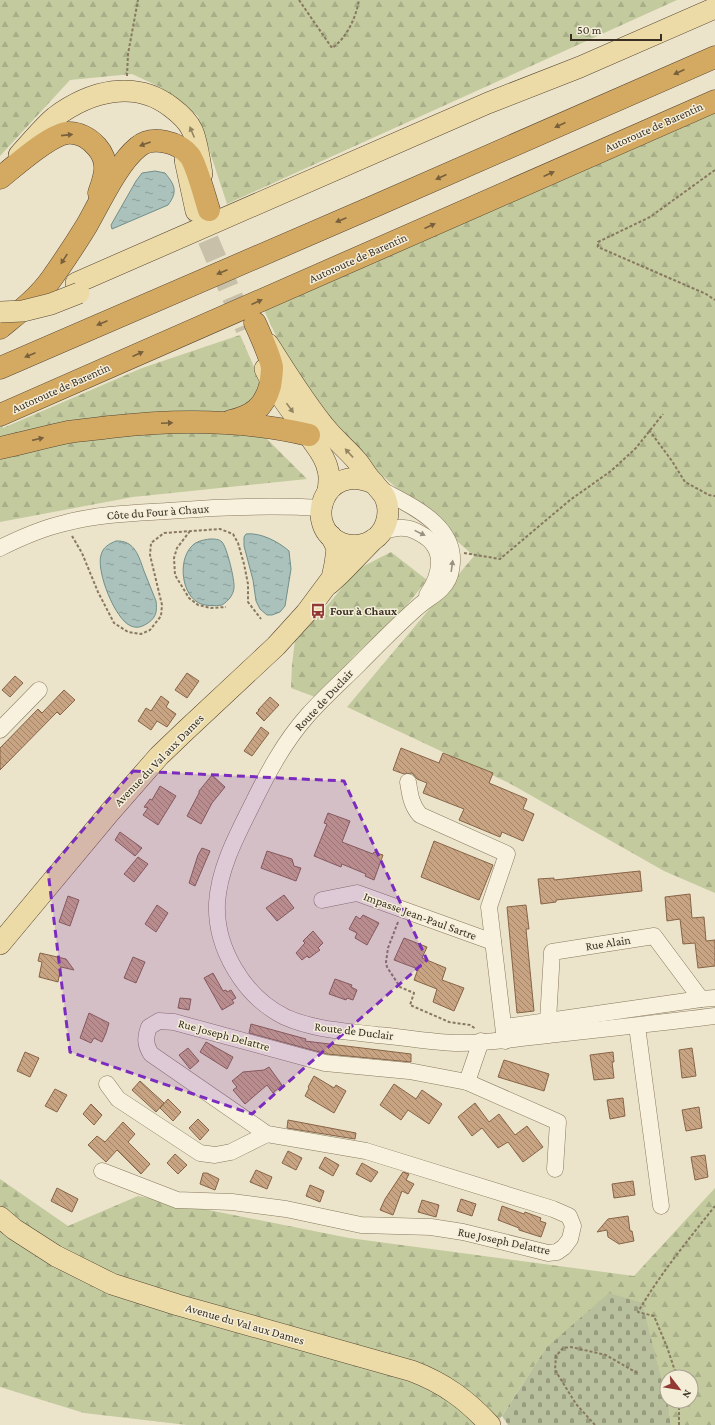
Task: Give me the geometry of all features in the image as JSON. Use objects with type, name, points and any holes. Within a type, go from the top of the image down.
[{"type":"highway","points":[[0,368],[715,57]]},
{"type":"highway","name":"Autoroute de Barentin","points":[[0,415],[715,101]]},
{"type":"highway","points":[[0,178],[38,148],[56,137],[66,133],[78,134],[91,140],[100,151],[105,164],[105,176],[86,227]]},
{"type":"highway","points":[[0,328],[31,302],[51,279],[86,227],[113,179],[128,157],[139,146],[149,141],[160,141],[172,144],[182,149],[191,157],[202,210]]},
{"type":"highway","points":[[226,422],[243,418],[255,412],[264,402],[268,393],[272,367],[251,326]]},
{"type":"highway","points":[[0,448],[69,432],[140,424],[208,421],[290,430],[309,435]]},
{"type":"main road","points":[[0,312],[23,311],[51,304],[78,288],[488,103],[580,67],[715,8]]},
{"type":"main road","points":[[0,175],[54,118],[74,105],[91,97],[131,90],[146,94],[164,102],[180,114],[192,130],[200,160],[202,210]]},
{"type":"main road","points":[[119,91],[158,112],[172,124],[179,138],[182,149]]},
{"type":"main road","points":[[0,302],[23,300],[78,288]]},
{"type":"main road","points":[[251,326],[326,428],[357,462],[386,499],[388,510],[387,521],[378,536],[362,545],[351,546],[340,542],[331,536],[325,528],[321,518],[330,479],[324,457],[271,381]]},
{"type":"main road","points":[[325,500],[340,482],[354,478],[364,479],[377,486]]},
{"type":"main road","name":"Avenue du Val aux Dames","points":[[0,944],[110,812],[159,756],[276,646],[306,613],[332,578],[337,548],[331,536]]},
{"type":"main road","name":"Avenue du Val aux Dames","points":[[328,585],[378,536]]},
{"type":"main road","name":"Avenue du Val aux Dames","points":[[0,1217],[19,1232],[56,1256],[112,1284],[178,1305],[432,1378],[466,1401],[490,1425]]},
{"type":"street","name":"Route de Duclair","points":[[377,486],[413,506],[441,530],[449,542],[452,551],[453,561],[449,579],[441,590],[420,605],[308,714],[267,774],[229,855],[221,877],[218,893],[218,920],[225,948],[240,977],[260,999],[284,1016],[308,1025],[331,1030],[456,1043],[479,1041],[504,1034],[637,1026],[715,1016]]},
{"type":"street","name":"Côte du Four à Chaux","points":[[0,548],[64,523],[111,514],[210,508],[284,507],[325,500]]},
{"type":"street","name":"Route de Duclair","points":[[378,536],[394,528],[405,528],[427,536],[435,544],[440,558],[439,572],[433,586],[420,605]]},
{"type":"street","points":[[0,730],[39,690]]},
{"type":"street","points":[[408,782],[410,796],[415,810],[420,815],[507,854],[489,907],[504,1034]]},
{"type":"street","name":"Impasse Jean-Paul Sartre","points":[[322,900],[357,893],[493,942]]},
{"type":"street","name":"Rue Alain","points":[[548,1021],[552,952],[654,936],[708,998]]},
{"type":"street","name":"Rue Alain","points":[[504,1034],[548,1021],[708,998]]},
{"type":"street","name":"Rue Joseph Delattre","points":[[102,1171],[177,1200],[232,1202],[286,1209],[361,1226],[431,1227],[463,1232],[548,1253],[557,1252],[564,1247],[570,1239],[573,1226],[569,1216],[553,1209],[366,1150],[267,1134],[151,1054],[146,1046],[146,1036],[149,1027],[159,1021],[174,1022],[325,1062],[409,1071],[467,1082],[558,1122],[555,1169]]},
{"type":"street","points":[[637,1026],[662,1206]]},
{"type":"street","points":[[467,1082],[479,1041]]},
{"type":"street","points":[[107,1084],[118,1099],[200,1153],[215,1155],[231,1152],[267,1134]]},
{"type":"path","points":[[119,91],[128,54],[138,0]]},
{"type":"path","points":[[299,0],[332,48],[338,44],[349,29],[359,0]]},
{"type":"path","points":[[715,170],[650,217],[598,242],[598,247],[706,294],[715,300]]},
{"type":"path","points":[[452,551],[500,559],[570,500],[611,471],[636,448],[663,414]]},
{"type":"path","points":[[650,430],[685,482],[709,495],[715,496]]},
{"type":"path","points":[[64,523],[82,553],[98,592],[114,623],[128,632],[141,634],[150,630],[161,616],[162,605],[150,555],[151,543],[164,533],[220,529],[233,534],[238,543],[244,564],[248,584],[248,602],[261,618]]},
{"type":"path","points":[[190,531],[177,548],[174,558],[175,575],[189,598],[198,605],[211,608],[226,607]]},
{"type":"path","points":[[405,911],[401,916],[388,948],[386,958],[387,967],[400,987],[414,993],[410,1005],[449,1022],[470,1025],[476,1029],[479,1041]]},
{"type":"path","points":[[674,1369],[654,1316],[638,1312],[647,1296],[682,1247],[715,1206]]},
{"type":"path","points":[[596,1425],[576,1404],[555,1370],[556,1356],[563,1348],[571,1347],[606,1355],[639,1374]]},
{"type":"path","points":[[679,1409],[679,1425]]},
{"type":"highlighted area","points":[[133,771],[344,781],[427,960],[252,1114],[70,1052],[48,871]]},
{"type":"green space","points":[[0,0],[677,0],[227,204],[198,116],[160,87],[132,74],[70,80],[0,156]]},
{"type":"green space","points":[[715,110],[715,893],[664,871],[509,783],[347,707],[474,556],[343,441],[296,379],[264,310]]},
{"type":"green space","points":[[240,335],[262,385],[257,429],[307,479],[133,497],[0,522],[0,416],[3,428],[142,368]]},
{"type":"green space","points":[[391,552],[427,580],[403,610],[354,656],[318,698],[291,688],[295,641],[332,600],[356,570]]},
{"type":"green space","points":[[0,1179],[68,1226],[138,1196],[349,1238],[634,1276],[715,1188],[715,1425],[671,1425],[669,1409],[699,1409],[699,1369],[659,1369],[659,1381],[546,1348],[496,1425],[187,1425],[84,1413],[0,1387]]},
{"type":"green space","points":[[609,1293],[642,1303],[659,1370],[659,1409],[669,1409],[671,1425],[508,1425],[502,1416],[546,1348]]},
{"type":"water","points":[[155,171],[165,173],[173,185],[173,196],[168,205],[112,229],[111,225],[136,181],[142,173]]},
{"type":"water","points":[[246,534],[269,538],[289,551],[291,569],[285,606],[280,612],[267,615],[260,609],[256,601],[253,580],[244,546],[244,537]]},
{"type":"water","points":[[210,539],[220,540],[224,545],[234,588],[233,593],[228,600],[222,605],[214,606],[201,604],[194,600],[189,594],[186,586],[183,569],[184,561],[191,547],[197,542]]},
{"type":"water","points":[[116,541],[128,543],[135,550],[156,601],[155,616],[151,621],[140,627],[131,626],[119,615],[104,583],[101,572],[101,555],[105,548]]},
{"type":"building","points":[[187,673],[199,681],[187,698],[175,690]]},
{"type":"building","points":[[15,676],[23,683],[10,697],[2,690]]},
{"type":"building","points":[[64,690],[75,700],[60,715],[57,712],[0,770],[0,748],[38,709],[42,713]]},
{"type":"building","points":[[161,696],[169,702],[166,707],[176,714],[167,727],[157,721],[151,730],[138,721],[146,708],[151,711]]},
{"type":"building","points":[[270,697],[279,705],[264,721],[256,713]]},
{"type":"building","points":[[261,727],[269,733],[252,756],[244,751]]},
{"type":"building","points":[[401,748],[439,763],[443,753],[493,773],[489,783],[527,799],[523,809],[534,814],[523,841],[502,832],[500,837],[459,820],[464,809],[423,793],[427,783],[417,779],[412,773],[404,774],[393,770]]},
{"type":"building","points":[[212,775],[225,787],[212,803],[201,824],[187,816],[199,791]]},
{"type":"building","points":[[160,786],[176,796],[158,825],[143,815],[148,808],[144,807],[150,799],[152,800]]},
{"type":"building","points":[[328,813],[350,821],[342,842],[373,854],[374,852],[383,855],[374,880],[365,876],[366,874],[342,864],[341,867],[314,856],[327,824],[324,823]]},
{"type":"building","points":[[120,832],[142,848],[135,856],[115,840]]},
{"type":"building","points":[[434,841],[493,865],[479,900],[421,877]]},
{"type":"building","points":[[202,848],[210,851],[195,886],[189,883],[198,855]]},
{"type":"building","points":[[267,851],[292,859],[294,866],[301,868],[296,881],[261,868]]},
{"type":"building","points":[[138,857],[148,864],[134,882],[124,874]]},
{"type":"building","points":[[640,871],[642,891],[556,900],[556,902],[541,904],[538,879],[554,878],[554,880]]},
{"type":"building","points":[[690,894],[692,918],[704,917],[706,941],[715,940],[715,966],[698,968],[695,943],[683,944],[680,919],[667,921],[665,897]]},
{"type":"building","points":[[284,895],[294,908],[277,921],[266,908]]},
{"type":"building","points":[[68,896],[79,900],[70,926],[59,922]]},
{"type":"building","points":[[157,905],[168,913],[156,932],[145,924]]},
{"type":"building","points":[[526,905],[529,929],[526,929],[534,1011],[517,1013],[507,907]]},
{"type":"building","points":[[363,915],[379,923],[367,945],[355,938],[357,933],[349,929],[356,916],[360,919]]},
{"type":"building","points":[[313,931],[323,943],[318,948],[320,950],[309,958],[307,956],[302,960],[296,953],[305,943],[303,941]]},
{"type":"building","points":[[404,938],[427,947],[422,958],[446,968],[442,980],[464,988],[454,1011],[433,1002],[437,989],[414,980],[418,969],[394,960]]},
{"type":"building","points":[[40,953],[66,959],[74,970],[61,967],[58,982],[39,977],[42,962],[38,961]]},
{"type":"building","points":[[133,957],[145,962],[136,983],[124,978]]},
{"type":"building","points":[[213,973],[223,991],[226,990],[227,992],[231,990],[236,998],[232,1000],[234,1003],[222,1010],[204,978]]},
{"type":"building","points":[[335,979],[352,985],[351,987],[357,990],[353,1000],[347,998],[346,1000],[329,994]]},
{"type":"building","points":[[180,998],[191,999],[189,1010],[178,1008]]},
{"type":"building","points":[[89,1013],[109,1023],[102,1042],[94,1038],[91,1043],[80,1038]]},
{"type":"building","points":[[251,1024],[306,1039],[305,1041],[411,1054],[411,1062],[327,1054],[249,1033]]},
{"type":"building","points":[[206,1042],[233,1057],[227,1069],[200,1052]]},
{"type":"building","points":[[188,1048],[199,1061],[190,1069],[179,1055]]},
{"type":"building","points":[[692,1048],[696,1076],[682,1078],[679,1050]]},
{"type":"building","points":[[25,1052],[39,1058],[30,1077],[17,1071]]},
{"type":"building","points":[[613,1052],[614,1062],[612,1062],[614,1078],[594,1080],[590,1055]]},
{"type":"building","points":[[504,1060],[549,1074],[544,1091],[498,1077]]},
{"type":"building","points":[[269,1067],[282,1085],[273,1093],[267,1085],[245,1104],[233,1090],[237,1087],[232,1081],[243,1072],[264,1070]]},
{"type":"building","points":[[314,1076],[334,1088],[336,1085],[346,1091],[334,1113],[305,1096]]},
{"type":"building","points":[[140,1081],[164,1103],[156,1112],[132,1090]]},
{"type":"building","points":[[394,1084],[416,1099],[422,1090],[442,1104],[429,1124],[408,1110],[401,1120],[380,1105]]},
{"type":"building","points":[[55,1089],[67,1095],[57,1112],[45,1106]]},
{"type":"building","points":[[623,1098],[625,1116],[610,1119],[607,1100]]},
{"type":"building","points":[[168,1099],[181,1112],[173,1121],[160,1108]]},
{"type":"building","points":[[475,1103],[489,1122],[499,1114],[515,1135],[527,1126],[543,1147],[523,1162],[508,1142],[498,1148],[482,1128],[472,1136],[458,1117]]},
{"type":"building","points":[[91,1104],[102,1115],[94,1125],[83,1114]]},
{"type":"building","points":[[699,1107],[702,1128],[686,1131],[682,1110]]},
{"type":"building","points":[[198,1119],[209,1130],[200,1140],[189,1128]]},
{"type":"building","points":[[288,1120],[356,1133],[355,1139],[287,1128]]},
{"type":"building","points":[[123,1122],[135,1134],[128,1142],[150,1164],[141,1174],[117,1150],[106,1162],[88,1145],[97,1136],[105,1142]]},
{"type":"building","points":[[288,1151],[302,1158],[296,1170],[282,1163]]},
{"type":"building","points":[[175,1154],[187,1165],[178,1174],[167,1163]]},
{"type":"building","points":[[705,1155],[708,1177],[695,1180],[691,1157]]},
{"type":"building","points":[[325,1157],[339,1165],[333,1176],[319,1168]]},
{"type":"building","points":[[362,1163],[378,1172],[371,1182],[356,1174]]},
{"type":"building","points":[[256,1170],[272,1177],[267,1189],[250,1182]]},
{"type":"building","points":[[403,1172],[409,1174],[406,1180],[414,1184],[408,1194],[402,1191],[393,1215],[380,1210],[385,1199]]},
{"type":"building","points":[[203,1173],[207,1173],[219,1179],[215,1190],[200,1184]]},
{"type":"building","points":[[633,1181],[635,1195],[614,1198],[612,1184]]},
{"type":"building","points":[[310,1185],[324,1191],[320,1202],[306,1196]]},
{"type":"building","points":[[57,1188],[78,1199],[72,1212],[51,1201]]},
{"type":"building","points":[[461,1199],[476,1204],[472,1216],[457,1211]]},
{"type":"building","points":[[422,1200],[439,1205],[436,1217],[418,1212]]},
{"type":"building","points":[[502,1206],[541,1218],[540,1221],[546,1223],[541,1237],[519,1230],[519,1228],[498,1220]]},
{"type":"building","points":[[628,1216],[630,1231],[632,1231],[634,1241],[619,1244],[608,1237],[607,1230],[597,1232],[608,1219]]},
{"type":"tunnel","points":[[196,211],[246,329]]},
{"type":"place","name":"Four à Chaux","points":[[318,611]]}]
